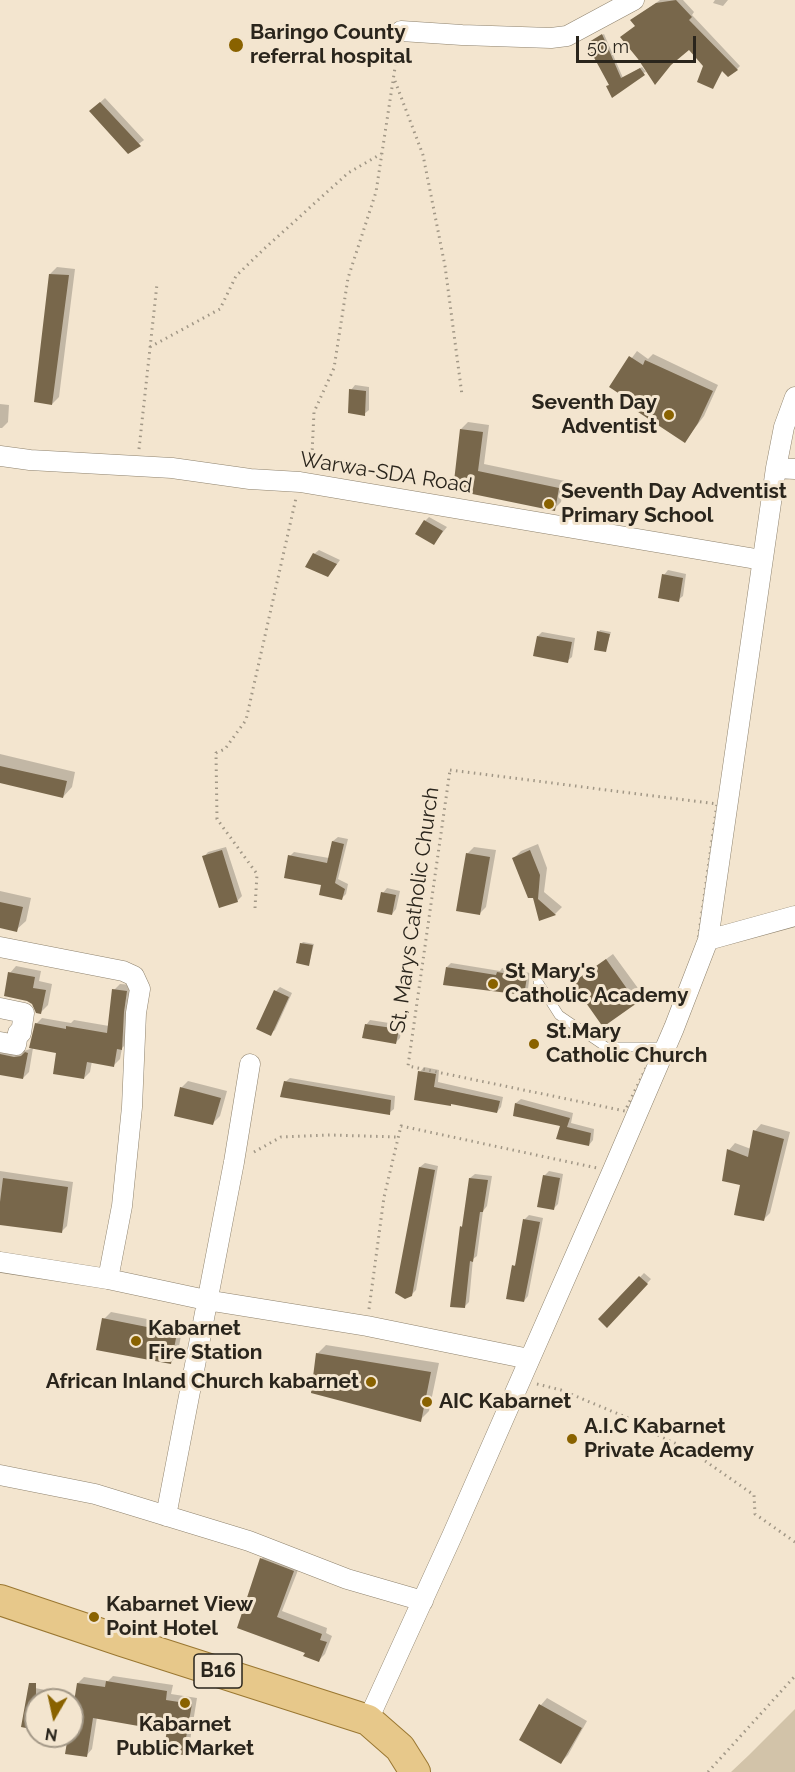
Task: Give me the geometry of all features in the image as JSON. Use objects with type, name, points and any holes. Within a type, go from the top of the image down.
[{"type":"main road","name":"B16","points":[[0,1599],[368,1720],[400,1748],[415,1772]]},
{"type":"street","points":[[401,31],[551,38],[567,36],[634,0]]},
{"type":"street","points":[[368,1720],[423,1601],[612,1172],[674,1028],[708,940],[762,560],[785,468],[784,427],[795,397]]},
{"type":"street","name":"Warwa-SDA Road","points":[[0,456],[30,460],[172,468],[250,479],[300,482],[762,560]]},
{"type":"street","points":[[708,940],[795,916]]},
{"type":"street","points":[[0,947],[123,971],[134,976],[140,989],[136,1013],[132,1107],[122,1206],[108,1279]]},
{"type":"street","points":[[0,1008],[24,1013],[21,1033],[18,1033],[16,1045],[0,1042]]},
{"type":"street","points":[[166,1516],[234,1162],[250,1064]]},
{"type":"street","points":[[0,1262],[108,1279],[206,1299],[367,1326],[529,1359]]},
{"type":"street","points":[[0,1475],[95,1494],[249,1541],[347,1578],[423,1601]]},
{"type":"lane","points":[[538,982],[559,1014],[606,1047],[656,1047]]},
{"type":"path","points":[[255,908],[257,874],[217,819],[216,753],[225,749],[246,720],[300,482],[312,454],[314,412],[334,368],[348,278],[376,192],[401,31]]},
{"type":"path","points":[[394,80],[423,156],[445,266],[462,394]]},
{"type":"path","points":[[150,348],[220,309],[237,276],[264,249],[348,173],[381,154]]},
{"type":"path","points":[[137,466],[157,284]]},
{"type":"path","name":"St, Marys Catholic Church","points":[[450,770],[717,804],[694,969],[656,1047],[625,1111],[408,1066],[450,770]]},
{"type":"path","points":[[367,1326],[384,1197],[401,1126],[612,1172]]},
{"type":"path","points":[[234,1162],[281,1137],[331,1135],[398,1137]]},
{"type":"path","points":[[521,1380],[561,1390],[640,1423],[660,1437],[688,1449],[753,1495],[755,1514],[795,1542]]},
{"type":"path","points":[[708,1772],[795,1676]]},
{"type":"shaded area","points":[[795,1709],[795,1772],[731,1772],[749,1755]]},
{"type":"building","points":[[676,0],[692,17],[689,20],[738,70],[728,77],[722,71],[713,89],[697,82],[703,66],[689,50],[671,65],[655,85],[620,37],[635,26],[630,20],[656,3]]},
{"type":"building","points":[[602,34],[621,78],[640,68],[645,75],[612,98],[606,86],[609,85],[591,52],[595,52],[589,42]]},
{"type":"building","points":[[100,102],[141,146],[128,154],[89,111]]},
{"type":"building","points":[[49,274],[69,275],[52,405],[34,402]]},
{"type":"building","points":[[629,356],[643,365],[645,360],[713,391],[698,423],[685,443],[629,406],[632,402],[609,387]]},
{"type":"building","points":[[349,389],[366,391],[365,416],[348,413]]},
{"type":"building","points":[[460,429],[483,432],[478,471],[559,488],[555,511],[453,490]]},
{"type":"building","points":[[424,520],[443,531],[434,545],[415,534]]},
{"type":"building","points":[[313,553],[337,564],[328,577],[305,567]]},
{"type":"building","points":[[662,574],[683,578],[679,602],[658,598]]},
{"type":"building","points":[[597,631],[610,634],[606,652],[594,650]]},
{"type":"building","points":[[537,636],[572,642],[568,663],[533,656]]},
{"type":"building","points":[[0,766],[67,781],[63,798],[0,783]]},
{"type":"building","points":[[332,841],[344,844],[335,883],[345,889],[342,900],[319,895],[321,885],[284,878],[288,855],[327,863]]},
{"type":"building","points":[[222,850],[238,902],[219,908],[202,856]]},
{"type":"building","points":[[530,850],[540,875],[538,899],[556,915],[539,921],[533,898],[528,898],[512,858]]},
{"type":"building","points":[[466,853],[490,857],[480,915],[456,911]]},
{"type":"building","points":[[381,892],[396,895],[392,915],[377,912]]},
{"type":"building","points":[[0,902],[23,907],[17,932],[0,928]]},
{"type":"building","points":[[300,943],[313,945],[309,966],[296,963]]},
{"type":"building","points":[[606,959],[637,1003],[603,1027],[572,983]]},
{"type":"building","points":[[446,967],[496,975],[497,972],[527,977],[524,995],[443,985]]},
{"type":"building","points":[[8,972],[35,977],[33,988],[46,990],[41,1014],[36,1013],[32,1004],[27,1001],[4,996]]},
{"type":"building","points":[[112,989],[127,991],[122,1050],[117,1049],[114,1067],[87,1062],[84,1079],[53,1074],[56,1053],[29,1048],[35,1023],[107,1033]]},
{"type":"building","points":[[274,990],[289,997],[271,1036],[256,1029]]},
{"type":"building","points":[[365,1024],[399,1029],[396,1044],[362,1038]]},
{"type":"building","points":[[25,1052],[28,1053],[23,1079],[0,1075],[0,1054],[14,1057],[21,1056]]},
{"type":"building","points":[[418,1071],[436,1074],[434,1087],[500,1101],[497,1113],[414,1100]]},
{"type":"building","points":[[284,1081],[391,1100],[390,1115],[280,1097]]},
{"type":"building","points":[[180,1087],[221,1098],[213,1125],[174,1116]]},
{"type":"building","points":[[515,1103],[570,1118],[567,1127],[591,1133],[589,1146],[556,1139],[560,1126],[513,1116]]},
{"type":"building","points":[[753,1130],[784,1139],[764,1221],[734,1215],[740,1185],[722,1181],[727,1149],[748,1157]]},
{"type":"building","points":[[419,1167],[435,1170],[412,1296],[405,1299],[395,1293]]},
{"type":"building","points":[[543,1175],[560,1178],[554,1210],[537,1207]]},
{"type":"building","points":[[3,1178],[68,1187],[62,1233],[0,1225]]},
{"type":"building","points":[[469,1178],[488,1180],[483,1212],[480,1212],[473,1262],[470,1261],[465,1308],[450,1307],[460,1226],[462,1227]]},
{"type":"building","points":[[523,1219],[540,1222],[524,1302],[506,1299],[512,1265],[515,1266]]},
{"type":"building","points":[[639,1276],[648,1284],[607,1328],[598,1319]]},
{"type":"building","name":"Kabarnet Fire Station","points":[[102,1318],[177,1333],[171,1364],[96,1350]]},
{"type":"building","name":"African Inland Church kabarnet","points":[[316,1353],[431,1372],[421,1422],[311,1393]]},
{"type":"building","points":[[260,1558],[294,1571],[277,1617],[322,1634],[320,1640],[327,1642],[319,1662],[303,1656],[305,1653],[237,1628]]},
{"type":"building","points":[[106,1681],[167,1691],[166,1700],[192,1704],[183,1755],[163,1751],[167,1731],[93,1718],[87,1757],[65,1754],[66,1748],[84,1748],[84,1688],[76,1688],[77,1683],[105,1687]]},
{"type":"building","points":[[29,1683],[36,1683],[36,1688],[28,1688]]},
{"type":"building","points":[[539,1704],[582,1728],[561,1764],[519,1740]]},
{"type":"building","points":[[24,1710],[24,1728],[21,1727]]},
{"type":"place","name":"Baringo County referral hospital","points":[[236,45]]},
{"type":"place","name":"Seventh Day Adventist","points":[[669,415]]},
{"type":"place","name":"Seventh Day Adventist Primary School","points":[[549,504]]},
{"type":"place","name":"St Mary's Catholic Academy","points":[[493,984]]},
{"type":"place","name":"St.Mary Catholic Church","points":[[534,1044]]},
{"type":"place","name":"Kabarnet Fire Station","points":[[136,1341]]},
{"type":"place","name":"African Inland Church kabarnet","points":[[371,1382]]},
{"type":"place","name":"AIC Kabarnet","points":[[427,1402]]},
{"type":"place","name":"A.I.C Kabarnet Private Academy","points":[[572,1439]]},
{"type":"place","name":"Kabarnet View Point Hotel","points":[[94,1617]]},
{"type":"place","name":"Kabarnet Public Market","points":[[185,1703]]}]
